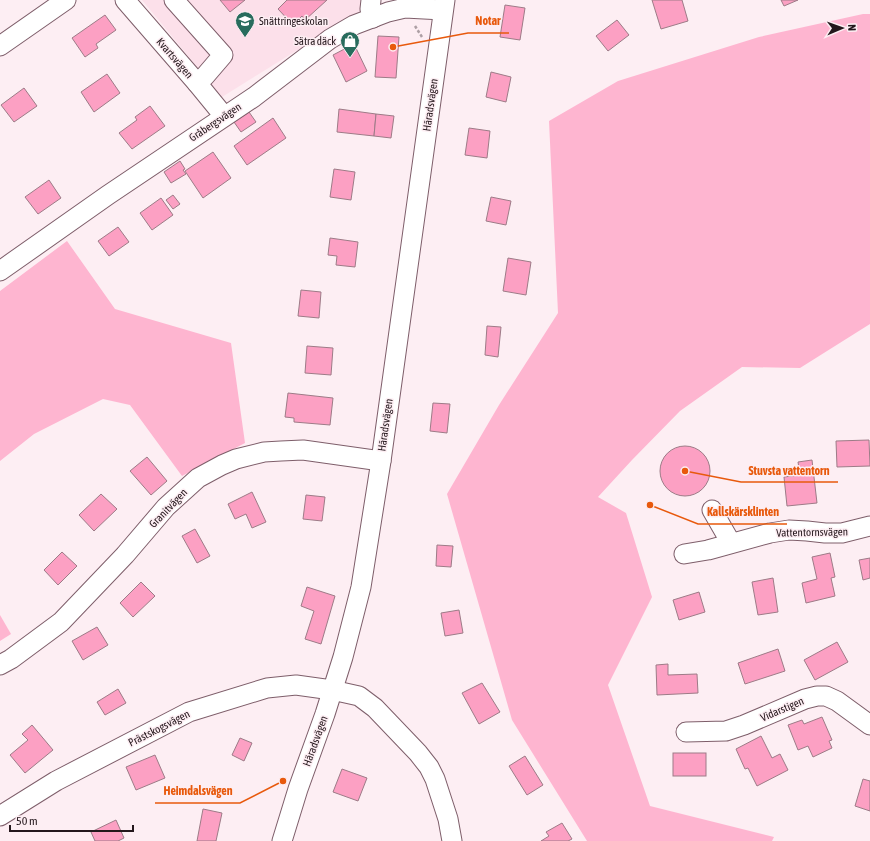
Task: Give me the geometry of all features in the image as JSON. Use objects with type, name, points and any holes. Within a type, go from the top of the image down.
[{"type":"street","points":[[0,46],[66,0]]},
{"type":"street","name":"Kvartsvägen","points":[[125,0],[224,116]]},
{"type":"street","points":[[174,0],[223,55],[197,83]]},
{"type":"street","name":"Gråbergsvägen","points":[[0,271],[108,195],[254,96],[330,39],[354,25],[372,9],[388,12],[405,8],[444,5]]},
{"type":"street","name":"Häradsvägen","points":[[282,841],[298,789],[325,714],[361,587],[381,461],[444,5]]},
{"type":"street","name":"Granitvägen","points":[[0,665],[11,659],[61,622],[125,554],[166,507],[198,478],[222,465],[236,459],[264,452],[303,450],[381,461]]},
{"type":"street","points":[[712,510],[730,543]]},
{"type":"street","name":"Vattentornsvägen","points":[[684,554],[708,550],[770,533],[789,530],[842,533],[870,526]]},
{"type":"street","name":"Prästskogsvägen","points":[[0,816],[56,780],[189,712],[267,688],[296,685],[332,690],[359,696],[375,708],[418,753],[429,767],[435,779],[448,819],[452,841]]},
{"type":"street","name":"Vidarstigen","points":[[686,732],[726,731],[744,725],[804,699],[816,696],[826,696],[836,700],[870,725]]},
{"type":"path","points":[[413,8],[411,21],[423,39]]},
{"type":"shaded area","name":"Snättringeskolan","points":[[142,0],[378,0],[222,97]]},
{"type":"shaded area","points":[[863,14],[870,14],[870,324],[800,368],[742,367],[680,411],[598,497],[626,513],[652,597],[608,685],[650,806],[774,837],[772,841],[587,841],[512,720],[447,494],[499,405],[558,313],[549,121],[618,81],[759,37]]},
{"type":"shaded area","points":[[67,241],[115,309],[231,343],[245,443],[182,476],[130,405],[103,399],[34,434],[0,461],[0,291]]},
{"type":"shaded area","points":[[0,615],[11,634],[0,641]]},
{"type":"building","points":[[220,0],[245,0],[230,12]]},
{"type":"building","points":[[287,0],[327,0],[305,20],[302,16],[293,25],[278,9]]},
{"type":"building","points":[[652,0],[682,0],[688,21],[661,29]]},
{"type":"building","points":[[781,0],[798,0],[784,6]]},
{"type":"building","points":[[505,5],[525,8],[520,40],[500,37]]},
{"type":"building","points":[[105,15],[116,30],[96,44],[98,48],[85,57],[72,38]]},
{"type":"building","points":[[617,20],[629,35],[608,51],[596,36]]},
{"type":"building","points":[[378,36],[399,37],[396,78],[375,77]]},
{"type":"building","points":[[354,44],[367,71],[346,82],[333,55]]},
{"type":"building","points":[[491,72],[511,77],[506,102],[486,97]]},
{"type":"building","points":[[107,74],[120,93],[94,112],[81,92]]},
{"type":"building","points":[[24,88],[37,106],[14,122],[1,105]]},
{"type":"building","points":[[150,106],[165,126],[132,149],[119,133],[137,120],[135,117]]},
{"type":"building","points":[[339,109],[376,114],[374,136],[337,132]]},
{"type":"building","points":[[249,112],[256,122],[241,132],[234,122]]},
{"type":"building","points":[[376,114],[394,116],[391,138],[374,136]]},
{"type":"building","points":[[273,118],[286,138],[247,165],[234,146]]},
{"type":"building","points":[[469,128],[490,131],[487,158],[465,155]]},
{"type":"building","points":[[213,152],[231,178],[203,198],[185,171]]},
{"type":"building","points":[[180,161],[186,174],[171,183],[164,172]]},
{"type":"building","points":[[334,169],[355,172],[351,200],[330,197]]},
{"type":"building","points":[[49,180],[61,198],[38,214],[25,197]]},
{"type":"building","points":[[173,195],[180,204],[173,209],[166,200]]},
{"type":"building","points":[[491,197],[511,201],[506,225],[486,221]]},
{"type":"building","points":[[161,198],[173,215],[152,230],[140,213]]},
{"type":"building","points":[[118,227],[129,242],[109,256],[98,241]]},
{"type":"building","points":[[330,238],[358,242],[355,267],[336,265],[337,256],[328,255]]},
{"type":"building","points":[[508,258],[531,262],[526,295],[503,291]]},
{"type":"building","points":[[301,290],[321,292],[319,318],[298,316]]},
{"type":"building","points":[[487,326],[501,327],[498,357],[485,355]]},
{"type":"building","points":[[307,346],[333,348],[331,375],[305,373]]},
{"type":"building","points":[[288,393],[333,398],[330,425],[294,422],[294,418],[285,417]]},
{"type":"building","points":[[433,403],[450,404],[447,433],[430,431]]},
{"type":"building","points":[[869,440],[870,466],[837,467],[836,441]]},
{"type":"building","points":[[680,446],[690,446],[703,453],[710,466],[710,476],[703,489],[690,496],[680,496],[671,492],[664,485],[660,476],[660,466],[664,457],[671,450]]},
{"type":"building","points":[[147,457],[167,481],[151,495],[130,471]]},
{"type":"building","points":[[812,460],[817,503],[787,506],[784,477],[800,475],[798,462]]},
{"type":"building","points":[[252,492],[266,522],[252,528],[246,514],[235,519],[228,504]]},
{"type":"building","points":[[101,494],[117,509],[94,531],[79,515]]},
{"type":"building","points":[[306,495],[325,497],[322,521],[303,519]]},
{"type":"building","points":[[195,529],[210,556],[197,563],[182,536]]},
{"type":"building","points":[[437,545],[453,546],[451,567],[436,566]]},
{"type":"building","points":[[62,552],[77,566],[58,585],[44,570]]},
{"type":"building","points":[[830,553],[835,577],[831,578],[835,596],[806,603],[802,583],[817,579],[812,557]]},
{"type":"building","points":[[870,558],[870,578],[863,580],[859,560]]},
{"type":"building","points":[[773,578],[778,612],[758,615],[752,582]]},
{"type":"building","points":[[141,582],[155,596],[133,617],[120,603]]},
{"type":"building","points":[[307,587],[335,596],[321,644],[305,639],[314,611],[301,606]]},
{"type":"building","points":[[699,592],[705,612],[679,620],[673,600]]},
{"type":"building","points":[[459,610],[463,633],[445,636],[441,613]]},
{"type":"building","points":[[97,627],[108,645],[83,660],[72,641]]},
{"type":"building","points":[[837,642],[848,662],[815,680],[804,660]]},
{"type":"building","points":[[778,649],[785,671],[745,684],[738,663]]},
{"type":"building","points":[[668,664],[668,675],[697,674],[698,693],[657,695],[656,665]]},
{"type":"building","points":[[482,683],[500,712],[479,724],[462,693]]},
{"type":"building","points":[[118,689],[126,703],[105,715],[97,702]]},
{"type":"building","points":[[822,717],[832,740],[829,741],[832,748],[813,757],[808,746],[798,750],[788,725],[802,720],[804,724]]},
{"type":"building","points":[[32,725],[53,750],[25,773],[10,755],[28,740],[22,734]]},
{"type":"building","points":[[761,736],[772,758],[780,754],[788,770],[757,786],[748,768],[745,769],[736,749]]},
{"type":"building","points":[[240,738],[252,743],[244,761],[232,755]]},
{"type":"building","points":[[673,753],[706,753],[706,776],[673,776]]},
{"type":"building","points":[[155,755],[165,778],[136,790],[126,767]]},
{"type":"building","points":[[525,756],[543,785],[527,795],[509,766]]},
{"type":"building","points":[[342,769],[367,778],[358,801],[333,792]]},
{"type":"building","points":[[863,779],[870,781],[870,811],[855,806]]},
{"type":"building","points":[[203,809],[222,813],[216,841],[197,841]]},
{"type":"building","points":[[116,820],[124,838],[118,841],[95,841],[91,832]]},
{"type":"building","points":[[562,823],[572,839],[568,841],[541,841],[549,836],[546,832]]},
{"type":"place","name":"Snättringeskolan","points":[[245,38]]},
{"type":"place","name":"Notar","points":[[393,47]]},
{"type":"place","name":"Sätra däck","points":[[350,58]]},
{"type":"place","name":"Stuvsta vattentorn","points":[[685,471]]},
{"type":"place","name":"Kallskärsklinten","points":[[650,505]]},
{"type":"place","name":"Heimdalsvägen","points":[[283,781]]}]
